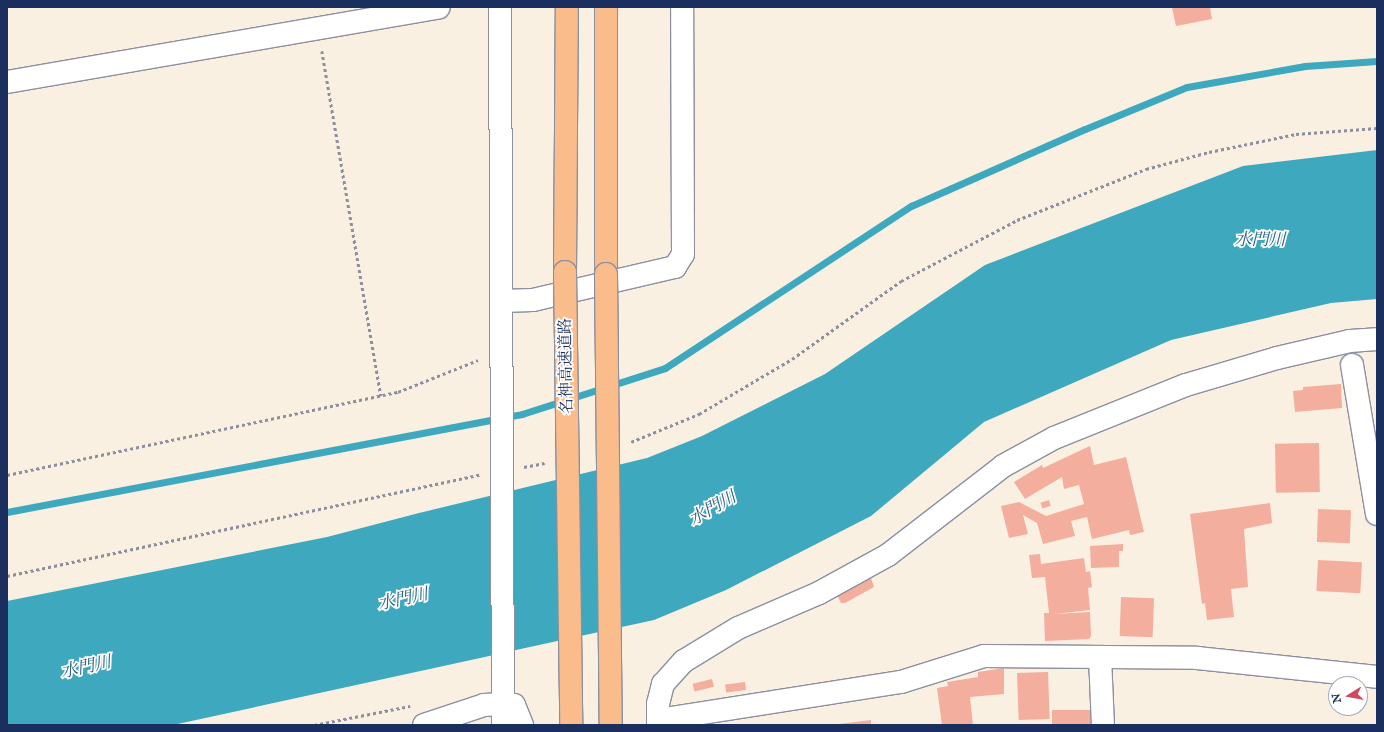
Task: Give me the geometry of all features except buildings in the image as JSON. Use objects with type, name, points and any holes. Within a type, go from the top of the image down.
[{"type":"highway","name":"名神高速道路","points":[[567,7],[566,272],[571,725]]},
{"type":"highway","points":[[606,7],[606,274],[611,725]]},
{"type":"street","points":[[7,82],[439,7]]},
{"type":"street","points":[[500,7],[500,352],[503,725]]},
{"type":"street","points":[[501,301],[533,300],[675,268],[683,254],[682,7]]},
{"type":"street","points":[[1377,339],[1350,341],[1277,358],[1186,385],[1054,438],[1003,466],[888,555],[819,593],[738,628],[684,661],[664,684],[658,704],[658,722],[901,682],[984,656],[1197,658],[1377,676]]},
{"type":"street","points":[[1352,365],[1377,514]]},
{"type":"street","points":[[1100,657],[1103,725]]},
{"type":"street","points":[[421,715],[484,705],[514,705],[522,725]]},
{"type":"path","points":[[318,28],[381,396]]},
{"type":"path","points":[[626,443],[699,414],[792,359],[901,281],[1017,220],[1146,170],[1209,152],[1296,134],[1377,128]]},
{"type":"path","points":[[7,475],[398,392],[500,352]]},
{"type":"path","points":[[7,576],[502,471],[552,462]]},
{"type":"path","points":[[314,725],[421,715]]},
{"type":"water","name":"水門川","points":[[1377,150],[1377,299],[1331,303],[1171,340],[984,422],[871,516],[726,590],[654,620],[173,725],[7,725],[7,601],[327,537],[419,513],[647,458],[702,436],[825,374],[985,265],[1243,166]]},
{"type":"waterway","points":[[7,512],[522,414],[665,368],[911,206],[1085,129],[1187,87],[1305,66],[1377,61]]}]
